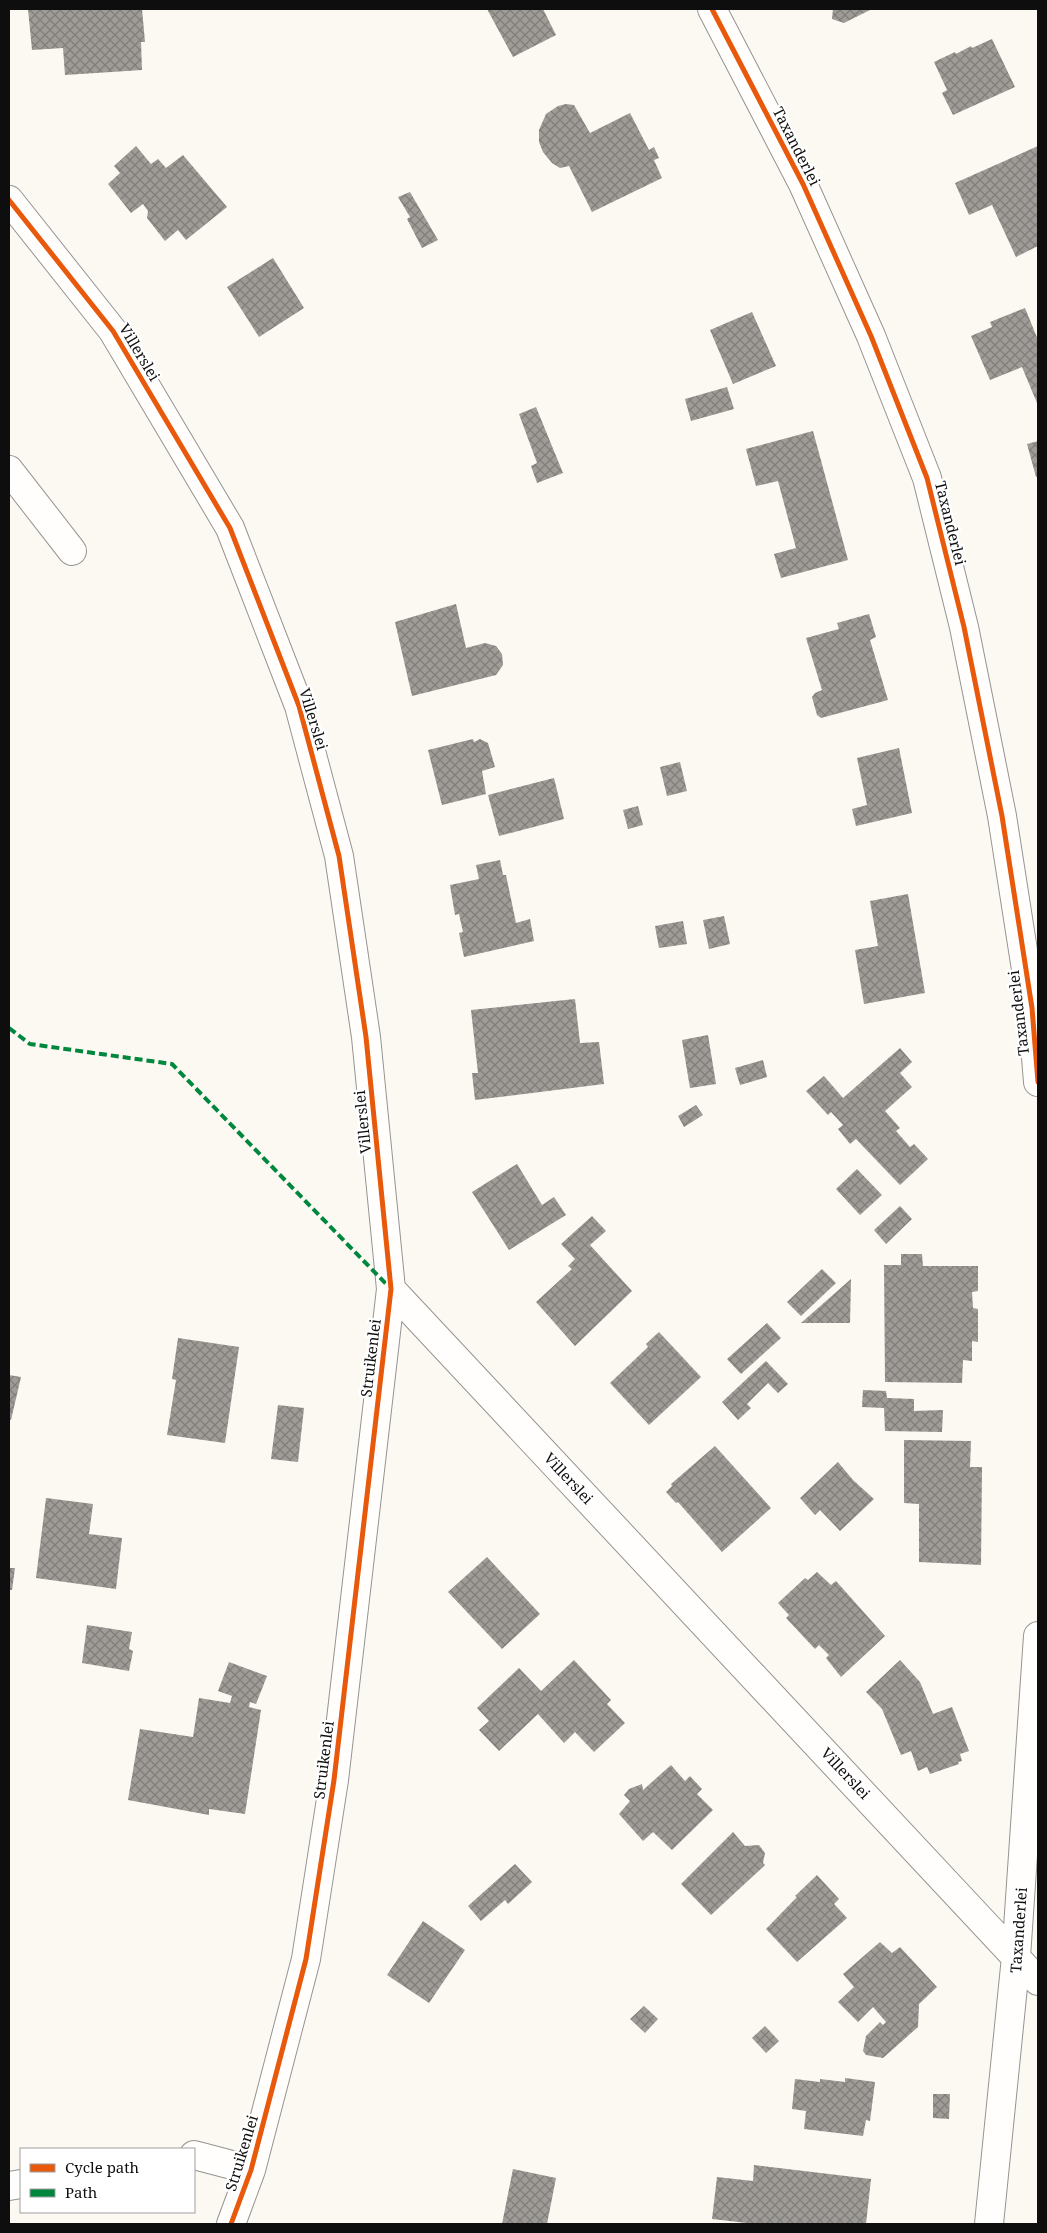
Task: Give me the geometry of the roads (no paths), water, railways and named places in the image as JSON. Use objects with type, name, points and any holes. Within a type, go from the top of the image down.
[{"type":"street","name":"Taxanderlei","points":[[712,9],[804,184],[872,336],[927,478],[964,627],[1002,816],[1032,1008],[1038,1082]]},
{"type":"street","name":"Villerslei","points":[[9,200],[113,331],[230,528],[299,706],[340,866],[366,1038],[391,1289],[1038,1981]]},
{"type":"street","points":[[9,470],[72,551]]},
{"type":"street","name":"Struikenlei","points":[[231,2224],[251,2170],[306,1959],[334,1780],[391,1289]]},
{"type":"street","name":"Taxanderlei","points":[[989,2224],[1016,1957],[1038,1636]]},
{"type":"street","points":[[195,2156],[251,2170]]}]
